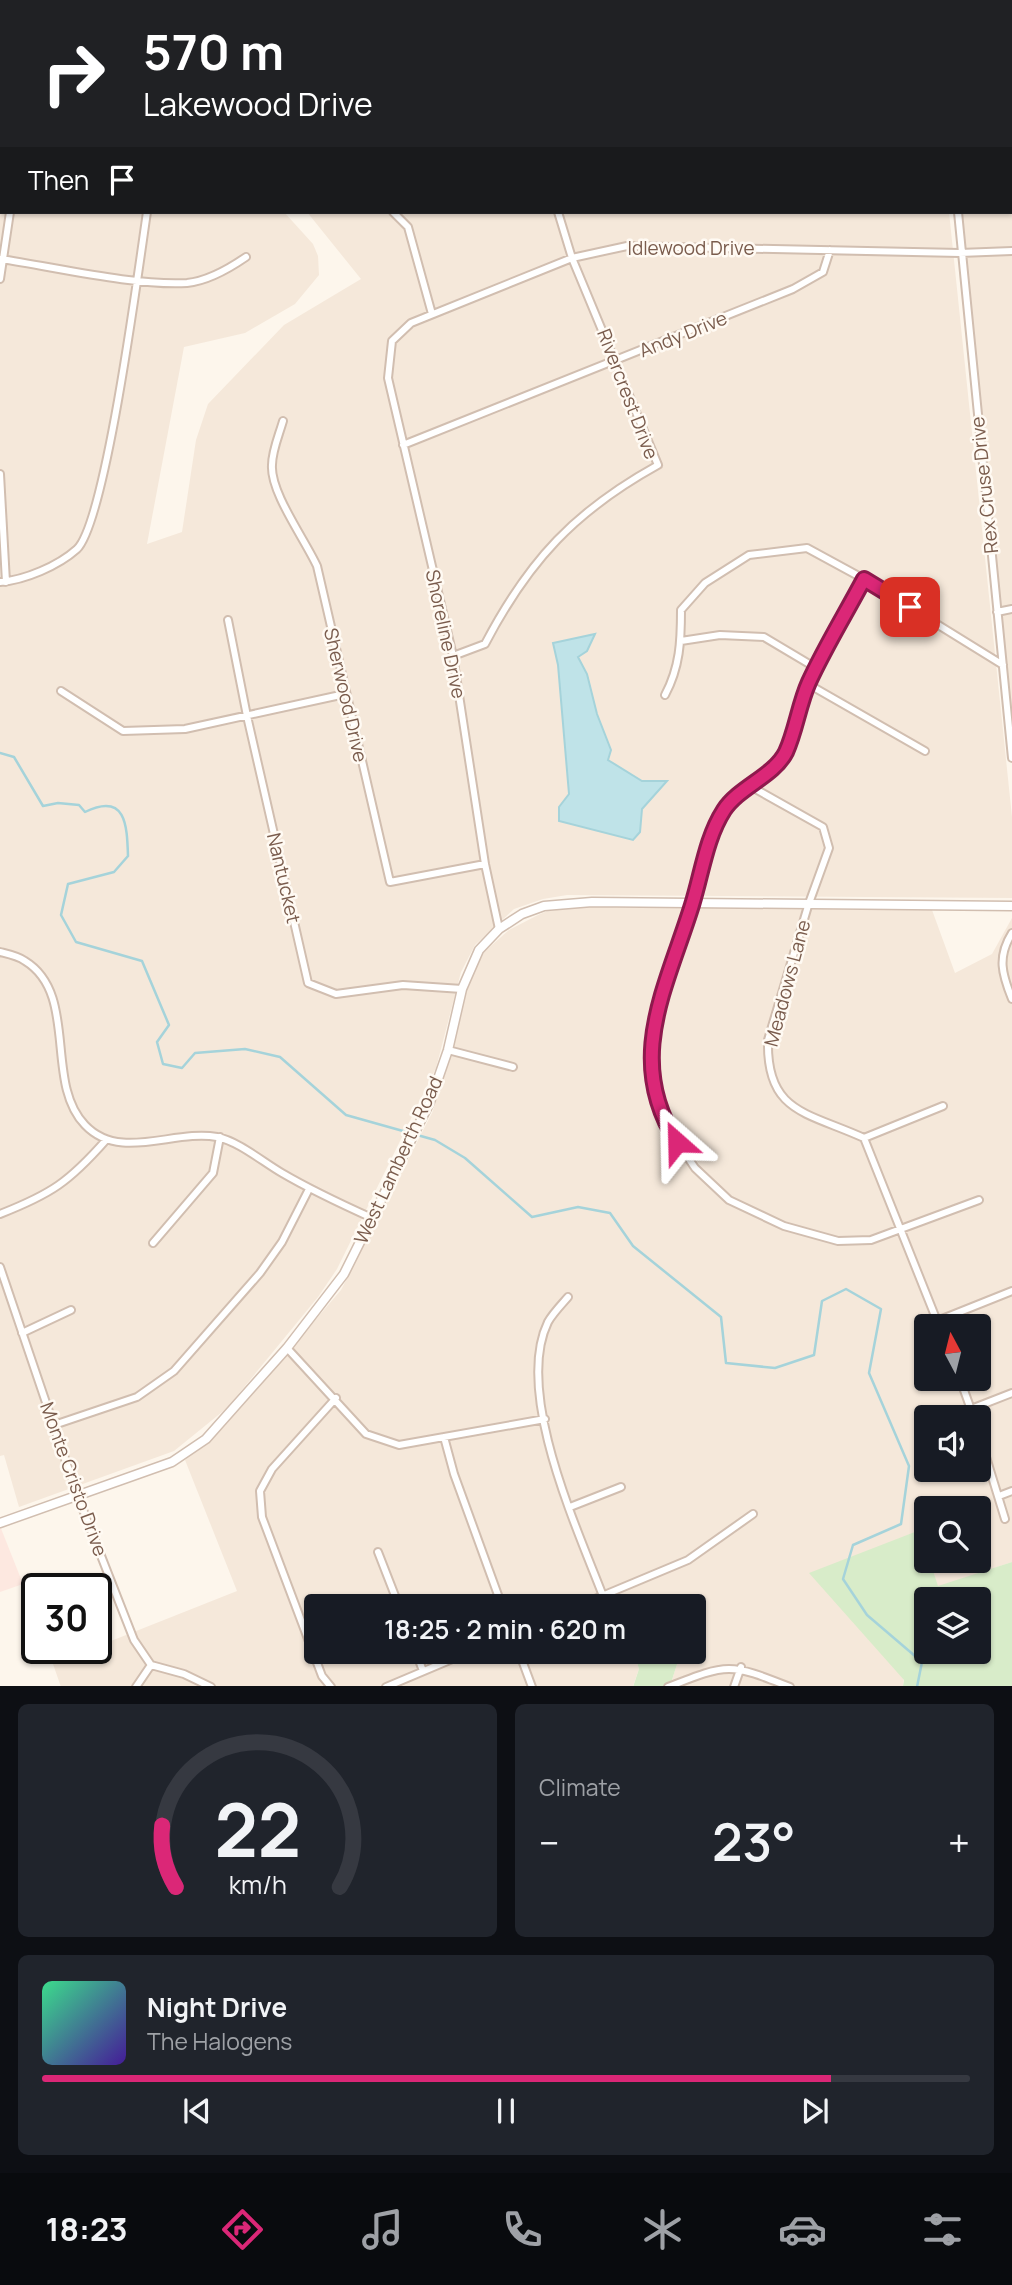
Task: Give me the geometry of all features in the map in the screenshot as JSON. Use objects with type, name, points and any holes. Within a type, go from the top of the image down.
[{"type":"street","points":[[0,279],[10,214]]},
{"type":"street","points":[[0,474],[3,582],[47,569],[79,547],[101,491],[147,214]]},
{"type":"street","points":[[395,214],[408,227],[432,314]]},
{"type":"street","name":"Rivercrest Drive","points":[[453,656],[485,644],[503,610],[558,536],[612,491],[658,465],[572,258],[559,214]]},
{"type":"street","name":"Rex Cruse Drive","points":[[958,214],[1012,758]]},
{"type":"street","name":"Idlewood Drive","points":[[392,341],[411,323],[432,314],[572,258],[627,246],[960,253],[1012,251]]},
{"type":"street","name":"Andy Drive","points":[[403,445],[793,289],[823,272],[830,250]]},
{"type":"street","points":[[1,259],[137,279],[189,283],[226,271],[246,257]]},
{"type":"street","name":"Shoreline Drive","points":[[392,341],[388,378],[453,656],[485,864],[499,929]]},
{"type":"street","name":"Sherwood Drive","points":[[282,421],[271,465],[280,501],[303,535],[317,566],[390,882],[485,864]]},
{"type":"street","points":[[665,695],[676,674],[681,641],[681,610],[705,583],[749,555],[807,548],[864,579],[1003,665]]},
{"type":"street","points":[[864,579],[808,684],[785,755],[725,808],[705,854],[692,904],[656,1006],[652,1051],[656,1091],[673,1135],[695,1168],[729,1200],[784,1226],[838,1241],[871,1240],[979,1200]]},
{"type":"street","points":[[997,612],[1012,609]]},
{"type":"street","name":"Nantucket","points":[[228,620],[247,716],[308,983],[336,994],[403,985],[462,989]]},
{"type":"street","points":[[681,641],[720,635],[764,637],[816,668]]},
{"type":"street","points":[[808,684],[925,751]]},
{"type":"street","points":[[61,691],[122,731],[185,729],[345,694]]},
{"type":"street","name":"Meadows Lane","points":[[750,786],[823,827],[829,848],[808,906],[768,1040],[767,1063],[772,1084],[786,1104],[864,1138]]},
{"type":"street","name":"West Lamberth Road","points":[[0,1523],[172,1462],[205,1439],[287,1348],[344,1274],[430,1102],[448,1050],[462,989],[479,950],[499,929],[522,914],[544,906],[592,902],[1012,906]]},
{"type":"street","points":[[1012,933],[1002,954],[1001,964],[1012,999]]},
{"type":"street","points":[[0,952],[26,961],[42,979],[52,999],[58,1021],[65,1086],[73,1108],[86,1126],[106,1140],[137,1144],[190,1134],[220,1137],[309,1189],[372,1218]]},
{"type":"street","points":[[448,1050],[513,1067]]},
{"type":"street","points":[[934,1314],[864,1138],[943,1106]]},
{"type":"street","points":[[153,1243],[213,1173],[220,1137]]},
{"type":"street","points":[[0,1214],[43,1197],[66,1182],[106,1140]]},
{"type":"street","points":[[54,1425],[137,1397],[174,1371],[260,1273],[282,1242],[309,1189]]},
{"type":"street","name":"Monte Cristo Drive","points":[[0,1267],[78,1497],[134,1640],[151,1665]]},
{"type":"street","points":[[960,1314],[1012,1290]]},
{"type":"street","points":[[568,1297],[548,1322],[537,1369],[551,1455],[602,1594]]},
{"type":"street","points":[[22,1333],[71,1310]]},
{"type":"street","points":[[287,1348],[336,1398],[366,1434],[399,1445],[544,1419]]},
{"type":"street","points":[[981,1405],[1012,1393]]},
{"type":"street","points":[[331,1686],[321,1676],[262,1517],[260,1491],[272,1469],[336,1398]]},
{"type":"street","points":[[444,1437],[453,1474],[498,1594]]},
{"type":"street","points":[[991,1471],[1005,1519]]},
{"type":"street","points":[[570,1507],[621,1487]]},
{"type":"street","points":[[999,1496],[1012,1491]]},
{"type":"street","points":[[608,1594],[688,1560],[753,1514]]},
{"type":"street","points":[[378,1552],[394,1594]]},
{"type":"street","points":[[420,1664],[423,1671]]},
{"type":"street","points":[[386,1686],[440,1664]]},
{"type":"street","points":[[524,1664],[532,1686]]},
{"type":"street","points":[[136,1686],[151,1665],[184,1674],[211,1686]]},
{"type":"street","points":[[668,1686],[717,1668],[741,1667],[790,1686]]},
{"type":"street","points":[[734,1686],[741,1667]]},
{"type":"shaded area","points":[[0,214],[286,214],[313,244],[318,256],[319,275],[295,304],[245,333],[184,347],[147,544],[182,532],[196,440],[208,404],[284,325],[361,279],[309,214],[949,214],[1012,817],[1012,898],[567,895],[543,899],[514,909],[475,945],[461,972],[436,1068],[337,1269],[318,1297],[227,1408],[174,1451],[19,1507],[4,1455],[0,1456]]},
{"type":"shaded area","points":[[962,214],[1012,214],[1011,708]]},
{"type":"shaded area","points":[[583,907],[932,910],[955,973],[992,954],[1012,918],[1012,1562],[991,1569],[991,1496],[914,1496],[915,1573],[903,1686],[670,1686],[677,1664],[706,1664],[706,1594],[304,1594],[304,1664],[638,1664],[639,1669],[633,1686],[61,1686],[53,1664],[112,1664],[112,1641],[237,1591],[185,1460],[222,1429],[341,1290],[432,1113],[466,989],[484,952],[509,930],[547,911]]},
{"type":"shaded area","points":[[0,1526],[21,1585],[0,1592]]},
{"type":"shaded area","points":[[934,1573],[979,1573],[938,1587]]},
{"type":"green space","points":[[914,1532],[914,1573],[934,1573],[938,1586],[978,1573],[991,1573],[991,1569],[1012,1562],[1012,1686],[903,1686],[904,1680],[809,1573]]},
{"type":"green space","points":[[638,1664],[677,1664],[670,1686],[633,1686],[639,1669]]},
{"type":"water","points":[[595,634],[587,651],[578,657],[587,674],[597,714],[611,750],[608,760],[642,781],[667,781],[642,809],[640,832],[633,840],[559,821],[559,807],[569,794],[558,665],[553,643]]},
{"type":"waterway","points":[[0,753],[14,757],[43,806],[58,803],[79,805],[85,812],[109,806],[122,815],[127,833],[128,856],[114,872],[68,884],[61,915],[76,942],[142,961],[169,1025],[157,1042],[163,1064],[182,1068],[195,1053],[245,1049],[280,1057],[346,1115],[435,1140],[465,1158],[532,1217],[578,1207],[610,1213],[633,1246],[721,1317],[726,1363],[775,1368],[814,1355],[822,1301],[846,1289],[881,1309],[869,1373],[909,1466],[901,1524],[853,1545],[843,1579],[867,1615],[922,1662],[917,1686]]},
{"type":"route","points":[[677,1142],[668,1128],[656,1091],[652,1051],[656,1006],[692,904],[705,854],[725,808],[785,755],[808,684],[864,579],[910,607]]}]
